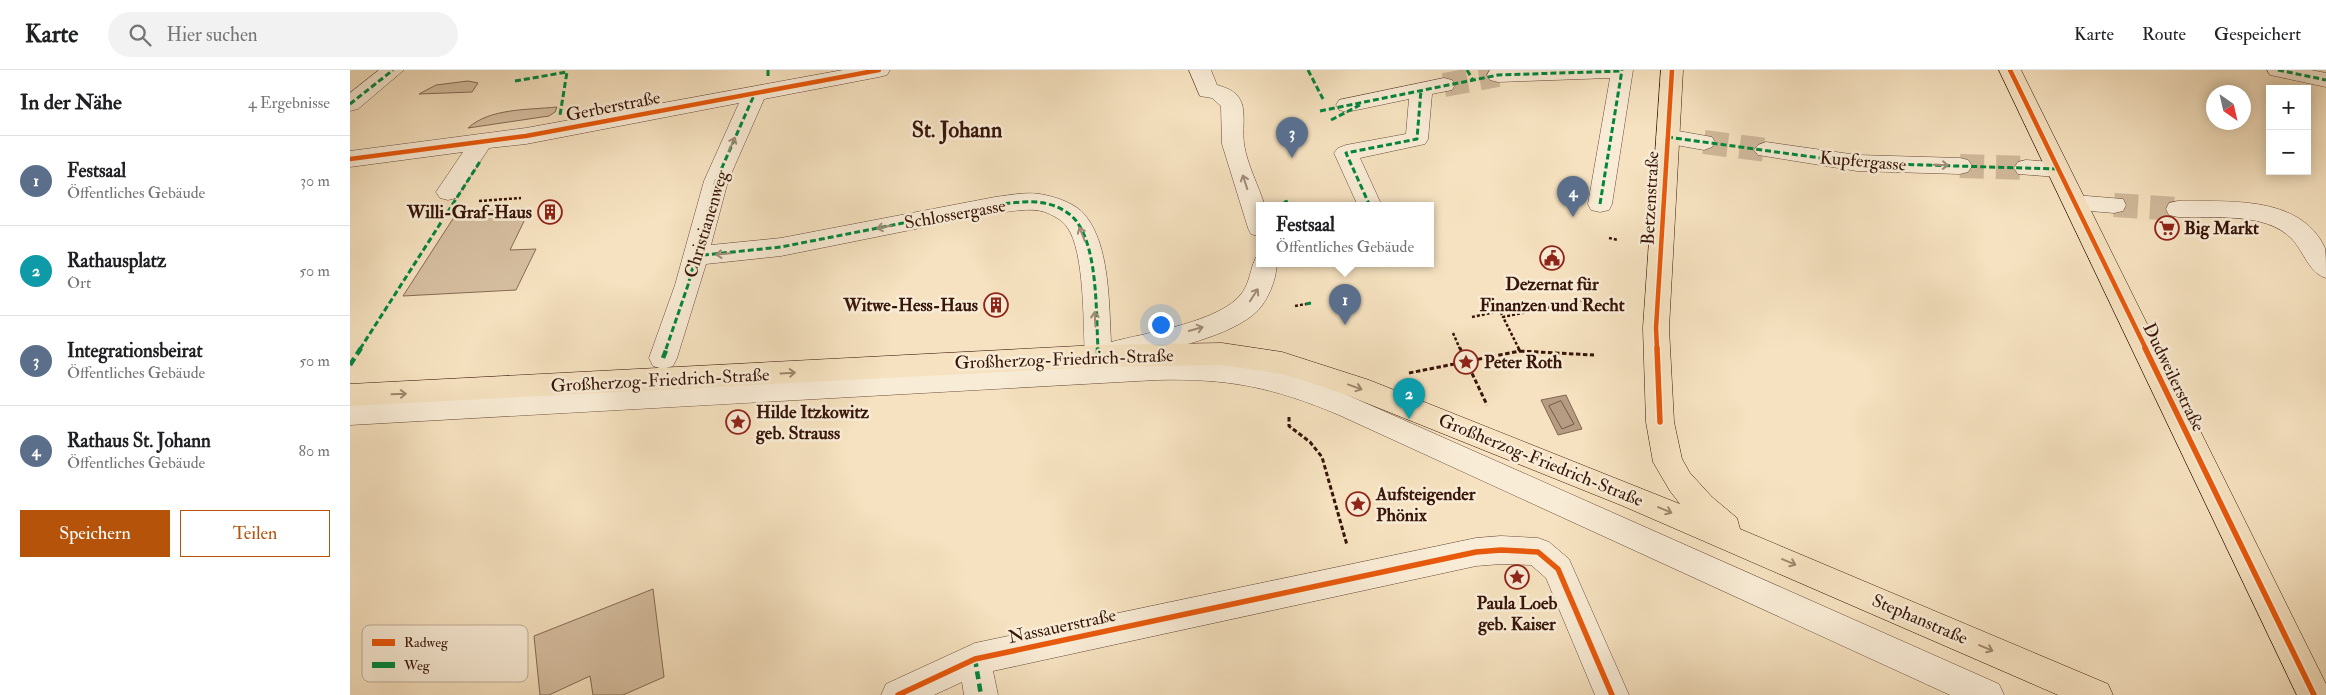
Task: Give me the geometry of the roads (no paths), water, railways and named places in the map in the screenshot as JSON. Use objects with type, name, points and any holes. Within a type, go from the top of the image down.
[{"type":"main road","name":"Betzenstraße","points":[[1672,70],[1656,328],[1660,422],[1668,462],[1680,482],[1701,506],[1744,543]]},
{"type":"main road","name":"Dudweilerstraße","points":[[2010,70],[2314,695]]},
{"type":"main road","name":"Großherzog-Friedrich-Straße","points":[[350,396],[1098,356],[1222,354],[1291,366],[1368,392],[1744,543]]},
{"type":"main road","name":"Stephanstraße","points":[[1744,543],[2096,695]]},
{"type":"street","points":[[350,104],[393,70]]},
{"type":"street","name":"Gerberstraße","points":[[350,159],[481,143],[879,70]]},
{"type":"street","points":[[1200,70],[1208,91],[1217,92],[1226,97],[1232,105],[1234,114],[1233,144],[1256,216]]},
{"type":"street","points":[[2278,70],[2326,80]]},
{"type":"street","points":[[1498,75],[1622,71],[1600,204]]},
{"type":"street","points":[[1331,120],[1358,103],[1444,86]]},
{"type":"street","points":[[1368,202],[1346,153],[1417,139],[1421,90]]},
{"type":"street","name":"Christianenweg","points":[[663,358],[688,285],[694,256],[716,181],[755,93]]},
{"type":"street","points":[[1667,137],[1704,142]]},
{"type":"street","points":[[448,192],[481,143]]},
{"type":"street","name":"Kupfergasse","points":[[1766,150],[1858,163],[1960,166]]},
{"type":"street","points":[[2026,168],[2058,169]]},
{"type":"street","name":"Schlossergasse","points":[[694,256],[781,247],[995,205],[1024,202],[1046,203],[1061,210],[1077,222],[1085,238],[1090,260],[1098,356]]},
{"type":"street","points":[[2075,204],[2114,205]]},
{"type":"street","points":[[2178,209],[2255,213],[2285,221],[2304,237],[2326,269]]},
{"type":"street","points":[[1098,356],[1230,317],[1251,300],[1262,281],[1264,267]]},
{"type":"street","points":[[350,414],[800,391],[1156,369],[1195,368],[1250,374],[1316,393],[1987,695]]},
{"type":"street","points":[[350,428],[805,405],[1156,384],[1185,383],[1246,389],[1280,397],[1340,420],[1571,522],[1947,695]]},
{"type":"street","name":"Nassauerstraße","points":[[898,695],[975,659],[1476,552],[1501,550],[1538,552],[1558,569],[1612,695]]},
{"type":"street","points":[[975,659],[981,695]]},
{"type":"water","points":[[1566,395],[1582,429],[1558,435],[1541,400]]},
{"type":"tunnel","points":[[1444,85],[1498,75]]},
{"type":"tunnel","points":[[1704,142],[1766,150]]},
{"type":"tunnel","points":[[1960,166],[2026,168]]},
{"type":"tunnel","points":[[2114,205],[2178,209]]},
{"type":"place","name":"Integrationsbeirat","points":[[1292,158]]},
{"type":"place","name":"Willi-Graf-Haus","points":[[550,212]]},
{"type":"place","name":"Rathaus St. Johann","points":[[1573,217]]},
{"type":"place","name":"Big Markt","points":[[2167,228]]},
{"type":"place","name":"Dezernat für Finanzen und Recht","points":[[1552,258]]},
{"type":"place","name":"Witwe-Hess-Haus","points":[[996,305]]},
{"type":"place","name":"Festsaal","points":[[1345,325]]},
{"type":"place","name":"Peter Roth","points":[[1466,362]]},
{"type":"place","name":"Rathausplatz","points":[[1409,419]]},
{"type":"place","name":"Hilde Itzkowitz geb. Strauss","points":[[738,422]]},
{"type":"place","name":"Aufsteigender Phönix","points":[[1358,504]]},
{"type":"place","name":"Paula Loeb geb. Kaiser","points":[[1517,577]]},
{"type":"district","name":"St. Johann","points":[[957,129]]}]
